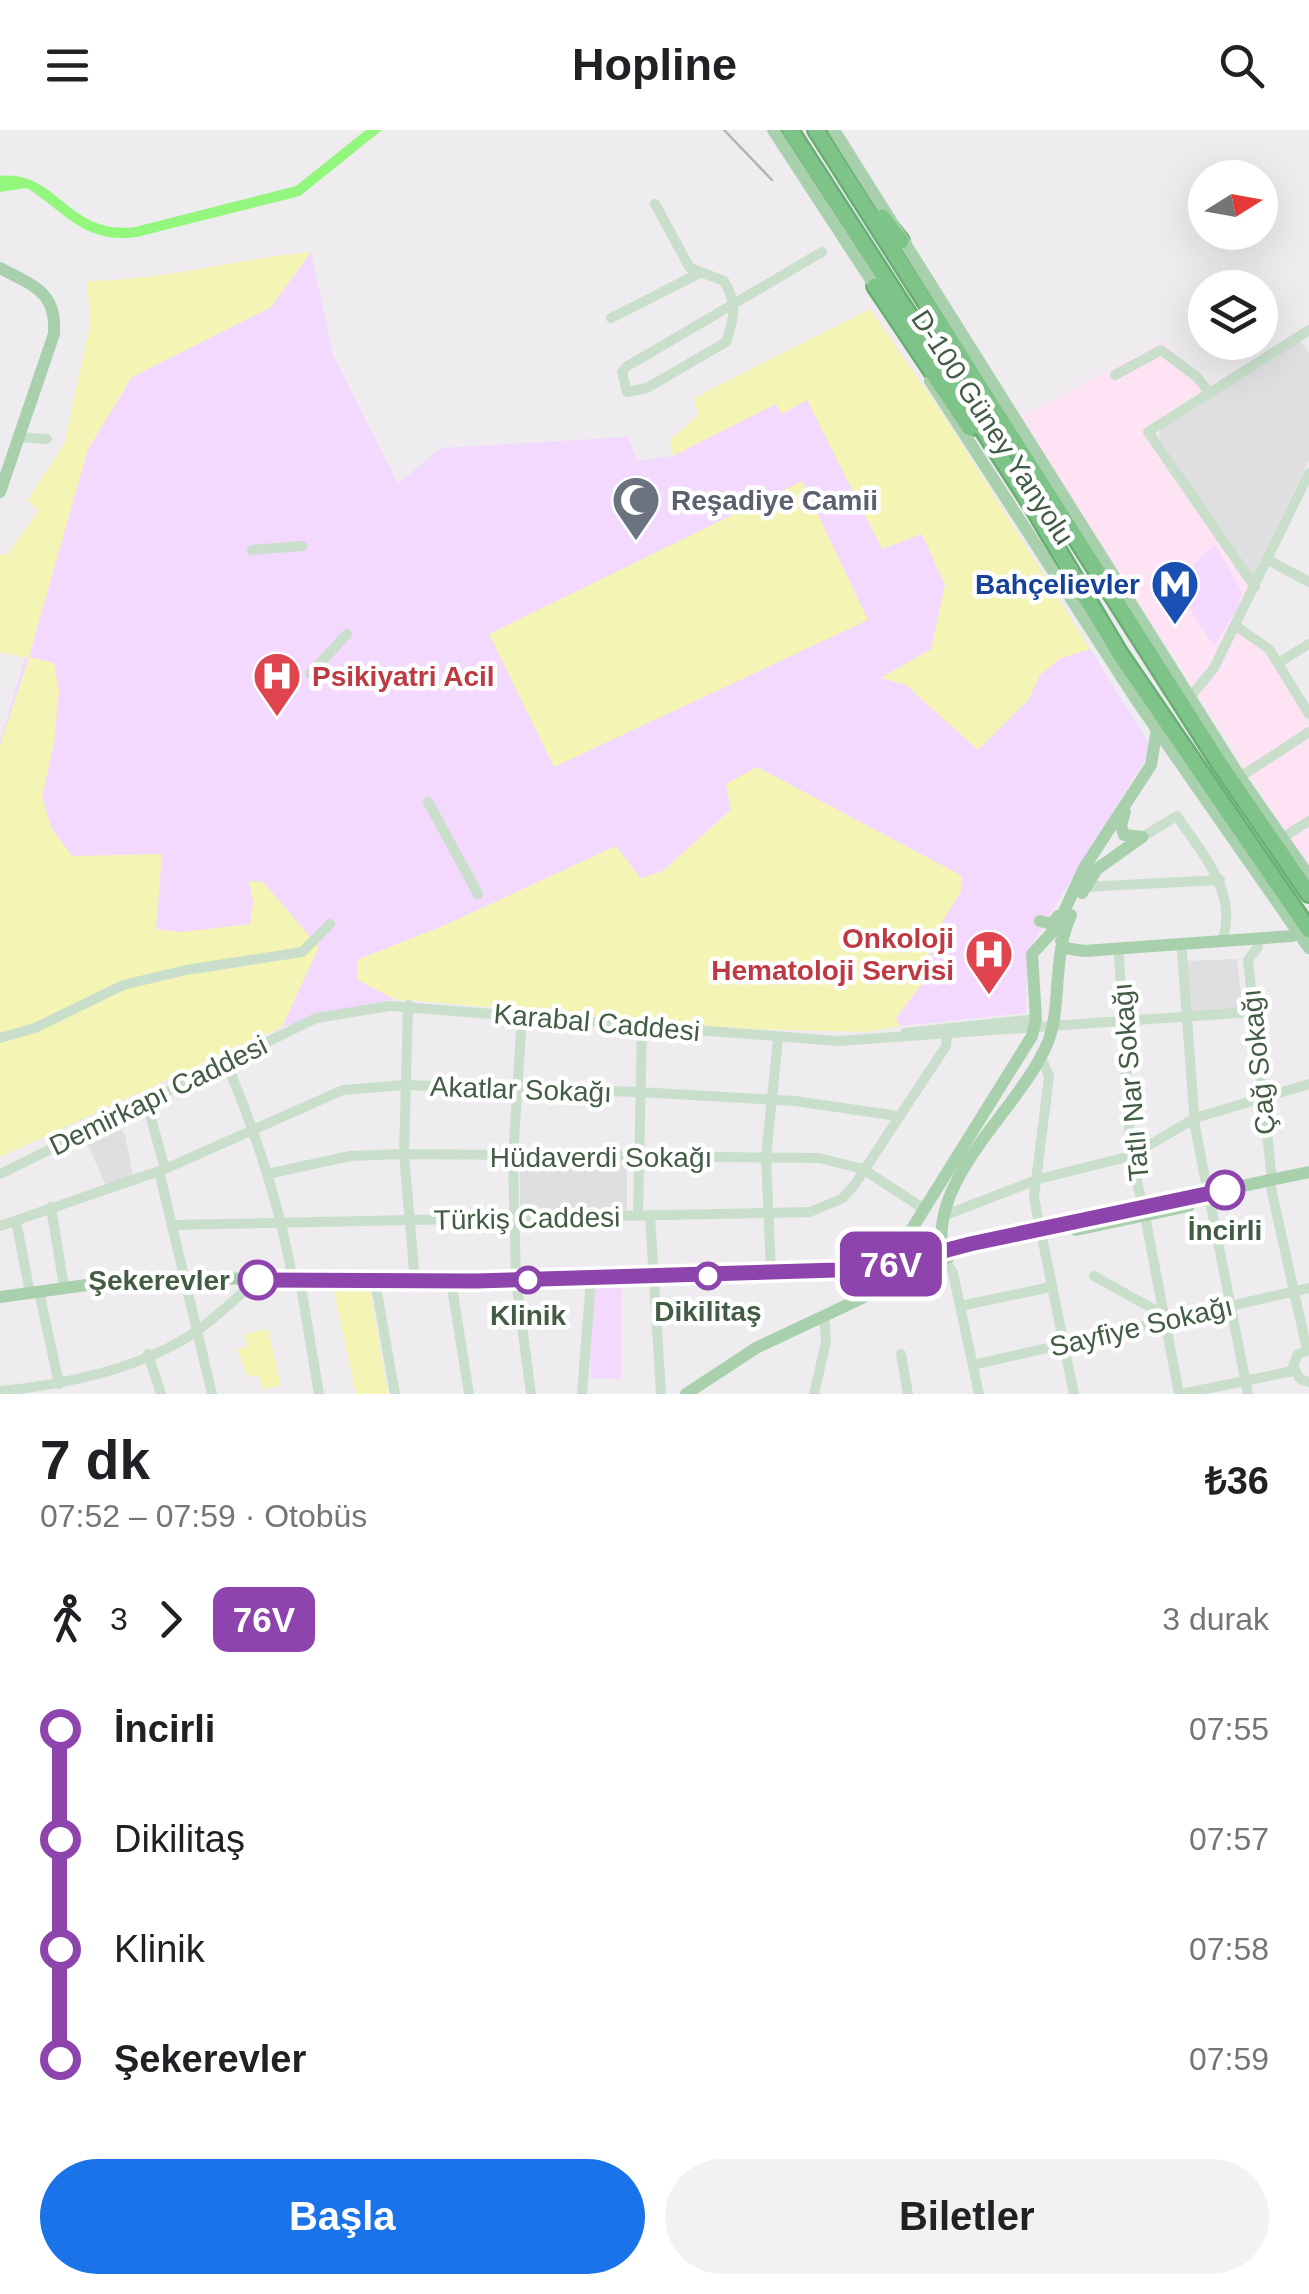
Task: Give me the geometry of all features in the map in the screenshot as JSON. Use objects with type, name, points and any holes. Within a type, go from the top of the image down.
[{"type":"highway","points":[[790,130],[1014,478],[1130,669],[1309,930]]},
{"type":"highway","points":[[819,130],[901,241]]},
{"type":"highway","points":[[819,130],[1219,764],[1309,894]]},
{"type":"highway","points":[[875,286],[986,452],[1014,478]]},
{"type":"highway","points":[[986,376],[1076,527],[1085,552]]},
{"type":"main road","name":"D-100 Güney Yanyolu","points":[[773,130],[875,286],[937,393],[1299,943]]},
{"type":"main road","points":[[834,130],[1240,777],[1309,875]]},
{"type":"main road","points":[[0,492],[54,334],[56,316],[45,292],[6,272]]},
{"type":"main road","points":[[881,1266],[895,1256],[924,1209],[948,1186],[1040,1055],[1051,1027],[1056,939],[1079,891],[1084,868],[1135,792],[1157,750],[1157,729]]},
{"type":"main road","points":[[1135,792],[1121,828],[1127,837],[1142,837]]},
{"type":"main road","points":[[1040,921],[1052,924],[1096,868],[1142,837]]},
{"type":"main road","points":[[1056,939],[1065,948],[1080,951],[1222,941],[1299,943]]},
{"type":"main road","points":[[940,1255],[934,1225],[948,1186],[1035,1023],[1032,954],[1056,939]]},
{"type":"main road","points":[[1032,968],[1044,976],[1056,969],[1118,956],[1299,943]]},
{"type":"main road","points":[[0,1298],[64,1287],[183,1278],[651,1278],[881,1266],[1209,1198],[1309,1172]]},
{"type":"main road","points":[[1272,1184],[1309,1180]]},
{"type":"main road","points":[[940,1255],[948,1186]]},
{"type":"main road","points":[[686,1394],[756,1348],[940,1255]]},
{"type":"main road","points":[[862,1296],[887,1277],[881,1266]]},
{"type":"street","points":[[656,204],[681,257],[700,273],[724,281],[734,301],[726,342],[648,388],[627,392],[622,372],[626,367],[734,301],[822,252]]},
{"type":"street","points":[[611,318],[700,273]]},
{"type":"street","points":[[1255,587],[1148,432],[1309,330]]},
{"type":"street","points":[[1115,375],[1161,350],[1197,377],[1208,391]]},
{"type":"street","points":[[19,437],[47,439]]},
{"type":"street","points":[[1190,697],[1206,682],[1236,626],[1304,496],[1309,473]]},
{"type":"street","points":[[252,550],[302,546]]},
{"type":"street","points":[[1268,560],[1309,582]]},
{"type":"street","points":[[1236,626],[1261,641],[1309,714]]},
{"type":"street","points":[[310,674],[346,634]]},
{"type":"street","points":[[1278,663],[1309,644]]},
{"type":"street","points":[[1240,777],[1309,732]]},
{"type":"street","points":[[428,802],[478,894]]},
{"type":"street","points":[[1142,837],[1177,816],[1220,880],[1227,912],[1222,941]]},
{"type":"street","points":[[1282,838],[1309,821]]},
{"type":"street","points":[[1079,891],[1220,880]]},
{"type":"street","points":[[0,1038],[35,1028],[123,986],[186,970],[302,952],[330,924]]},
{"type":"street","name":"Çağ Sokağı","points":[[1258,947],[1248,960],[1260,1097],[1272,1184],[1308,1350]]},
{"type":"street","points":[[1182,952],[1194,1118],[1248,1394]]},
{"type":"street","name":"Tatlı Nar Sokağı","points":[[1118,956],[1132,1156],[1180,1394]]},
{"type":"street","points":[[408,1005],[404,1154],[415,1281]]},
{"type":"street","name":"Karabal Caddesi","points":[[316,1018],[408,1005],[778,1040],[946,1036],[1035,1023]]},
{"type":"street","name":"Karabal Caddesi","points":[[880,1038],[1035,1023],[1051,1027],[1251,1012]]},
{"type":"street","points":[[522,1015],[514,1216],[516,1280],[531,1394]]},
{"type":"street","name":"Demirkapı Caddesi","points":[[0,1174],[316,1018]]},
{"type":"street","points":[[642,1026],[637,1155],[661,1394]]},
{"type":"street","name":"Türkiş Caddesi","points":[[173,1224],[810,1212],[829,1206],[855,1184],[946,1046],[946,1036]]},
{"type":"street","points":[[772,1273],[766,1156],[778,1040]]},
{"type":"street","points":[[1040,1055],[1049,1076],[1034,1197],[1074,1394]]},
{"type":"street","points":[[226,1062],[254,1127],[282,1222],[318,1394]]},
{"type":"street","points":[[942,1216],[962,1205],[1039,1179],[1132,1156],[1194,1118],[1309,1084]]},
{"type":"street","name":"Akatlar Sokağı","points":[[0,1226],[162,1170],[343,1090],[404,1085],[639,1092],[770,1100],[898,1116]]},
{"type":"street","points":[[146,1100],[212,1394]]},
{"type":"street","name":"Hüdaverdi Sokağı","points":[[268,1174],[350,1156],[404,1154],[820,1158],[863,1169],[924,1209]]},
{"type":"street","points":[[948,1186],[954,1202],[962,1205]]},
{"type":"street","points":[[51,1207],[64,1287]]},
{"type":"street","points":[[16,1221],[59,1384]]},
{"type":"street","points":[[940,1255],[953,1273],[978,1394]]},
{"type":"street","points":[[1094,1276],[1166,1317]]},
{"type":"street","points":[[582,1394],[590,1279]]},
{"type":"street","points":[[0,1392],[59,1384],[148,1354],[196,1332],[258,1280]]},
{"type":"street","points":[[375,1281],[395,1394]]},
{"type":"street","points":[[451,1281],[469,1394]]},
{"type":"street","points":[[960,1306],[1051,1287]]},
{"type":"street","name":"Sayfiye Sokağı","points":[[973,1365],[1166,1317],[1309,1288]]},
{"type":"street","points":[[814,1394],[826,1342],[824,1316]]},
{"type":"street","points":[[1294,1371],[1295,1357],[1308,1350]]},
{"type":"street","points":[[148,1354],[161,1394]]},
{"type":"street","points":[[901,1354],[908,1394]]},
{"type":"street","points":[[1180,1394],[1294,1371],[1309,1382]]},
{"type":"shaded area","points":[[366,130],[382,130],[300,196],[137,237],[103,236],[89,231],[27,188],[0,192],[0,176],[20,177],[51,192],[94,222],[135,227],[296,186]]},
{"type":"shaded area","points":[[311,252],[333,355],[398,484],[441,448],[628,437],[637,461],[673,456],[670,440],[698,415],[694,398],[870,309],[946,419],[1152,748],[1027,952],[1026,1013],[900,1026],[896,1018],[923,982],[932,938],[961,891],[962,876],[757,767],[731,809],[664,870],[641,880],[616,846],[443,926],[357,960],[358,980],[394,999],[282,1027],[0,1157],[0,741],[88,449],[132,377],[271,307]]},
{"type":"shaded area","points":[[311,252],[271,307],[132,377],[88,449],[29,657],[54,663],[59,690],[54,743],[42,797],[51,827],[72,856],[162,854],[156,929],[181,932],[250,924],[253,902],[249,881],[263,882],[319,947],[282,1027],[0,1157],[0,745],[29,658],[0,652],[0,554],[7,555],[39,510],[27,500],[64,445],[90,324],[87,281],[143,277]]},
{"type":"shaded area","points":[[870,309],[946,419],[1090,649],[1061,658],[1040,675],[1029,699],[978,750],[906,685],[881,678],[931,649],[945,585],[922,534],[882,549],[807,400],[782,414],[776,404],[673,456],[670,440],[698,415],[694,398]]},
{"type":"shaded area","points":[[1300,340],[1309,353],[1309,460],[1253,577],[1160,443],[1159,434],[1164,425],[1268,360],[1278,360],[1278,354]]},
{"type":"shaded area","points":[[1163,341],[1209,385],[1144,428],[1248,587],[1231,627],[1265,651],[1309,723],[1309,867],[1020,418]]},
{"type":"shaded area","points":[[802,481],[868,620],[554,767],[489,634]]},
{"type":"shaded area","points":[[1215,545],[1242,592],[1237,609],[1214,646],[1173,583]]},
{"type":"shaded area","points":[[757,767],[962,876],[961,891],[932,939],[923,982],[896,1018],[900,1026],[867,1032],[748,1029],[394,999],[358,980],[357,960],[443,926],[616,846],[641,879],[664,870],[731,810],[726,784]]},
{"type":"shaded area","points":[[1237,959],[1243,1011],[1189,1015],[1186,961]]},
{"type":"shaded area","points":[[119,1125],[125,1135],[133,1175],[106,1187],[86,1140]]},
{"type":"shaded area","points":[[520,1162],[627,1162],[627,1212],[520,1213]]},
{"type":"shaded area","points":[[622,1283],[621,1379],[590,1378],[593,1284]]},
{"type":"shaded area","points":[[369,1285],[388,1394],[356,1394],[333,1288]]},
{"type":"shaded area","points":[[268,1329],[281,1385],[264,1390],[258,1375],[248,1377],[237,1349],[248,1346],[244,1334]]},
{"type":"railway","points":[[724,130],[772,180]]},
{"type":"bus line","name":"76V","points":[[258,1280],[476,1281],[837,1270],[898,1263],[1225,1190]]},
{"type":"place","name":"Reşadiye Camii","points":[[636,542]]},
{"type":"place","name":"Bahçelievler","points":[[1175,626]]},
{"type":"place","name":"Psikiyatri Acil","points":[[277,718]]},
{"type":"place","name":"Onkoloji Hematoloji Servisi","points":[[989,996]]},
{"type":"place","name":"İncirli","points":[[1225,1190]]},
{"type":"place","name":"Dikilitaş","points":[[708,1276]]},
{"type":"place","name":"Şekerevler","points":[[258,1280]]},
{"type":"place","name":"Klinik","points":[[528,1280]]}]
